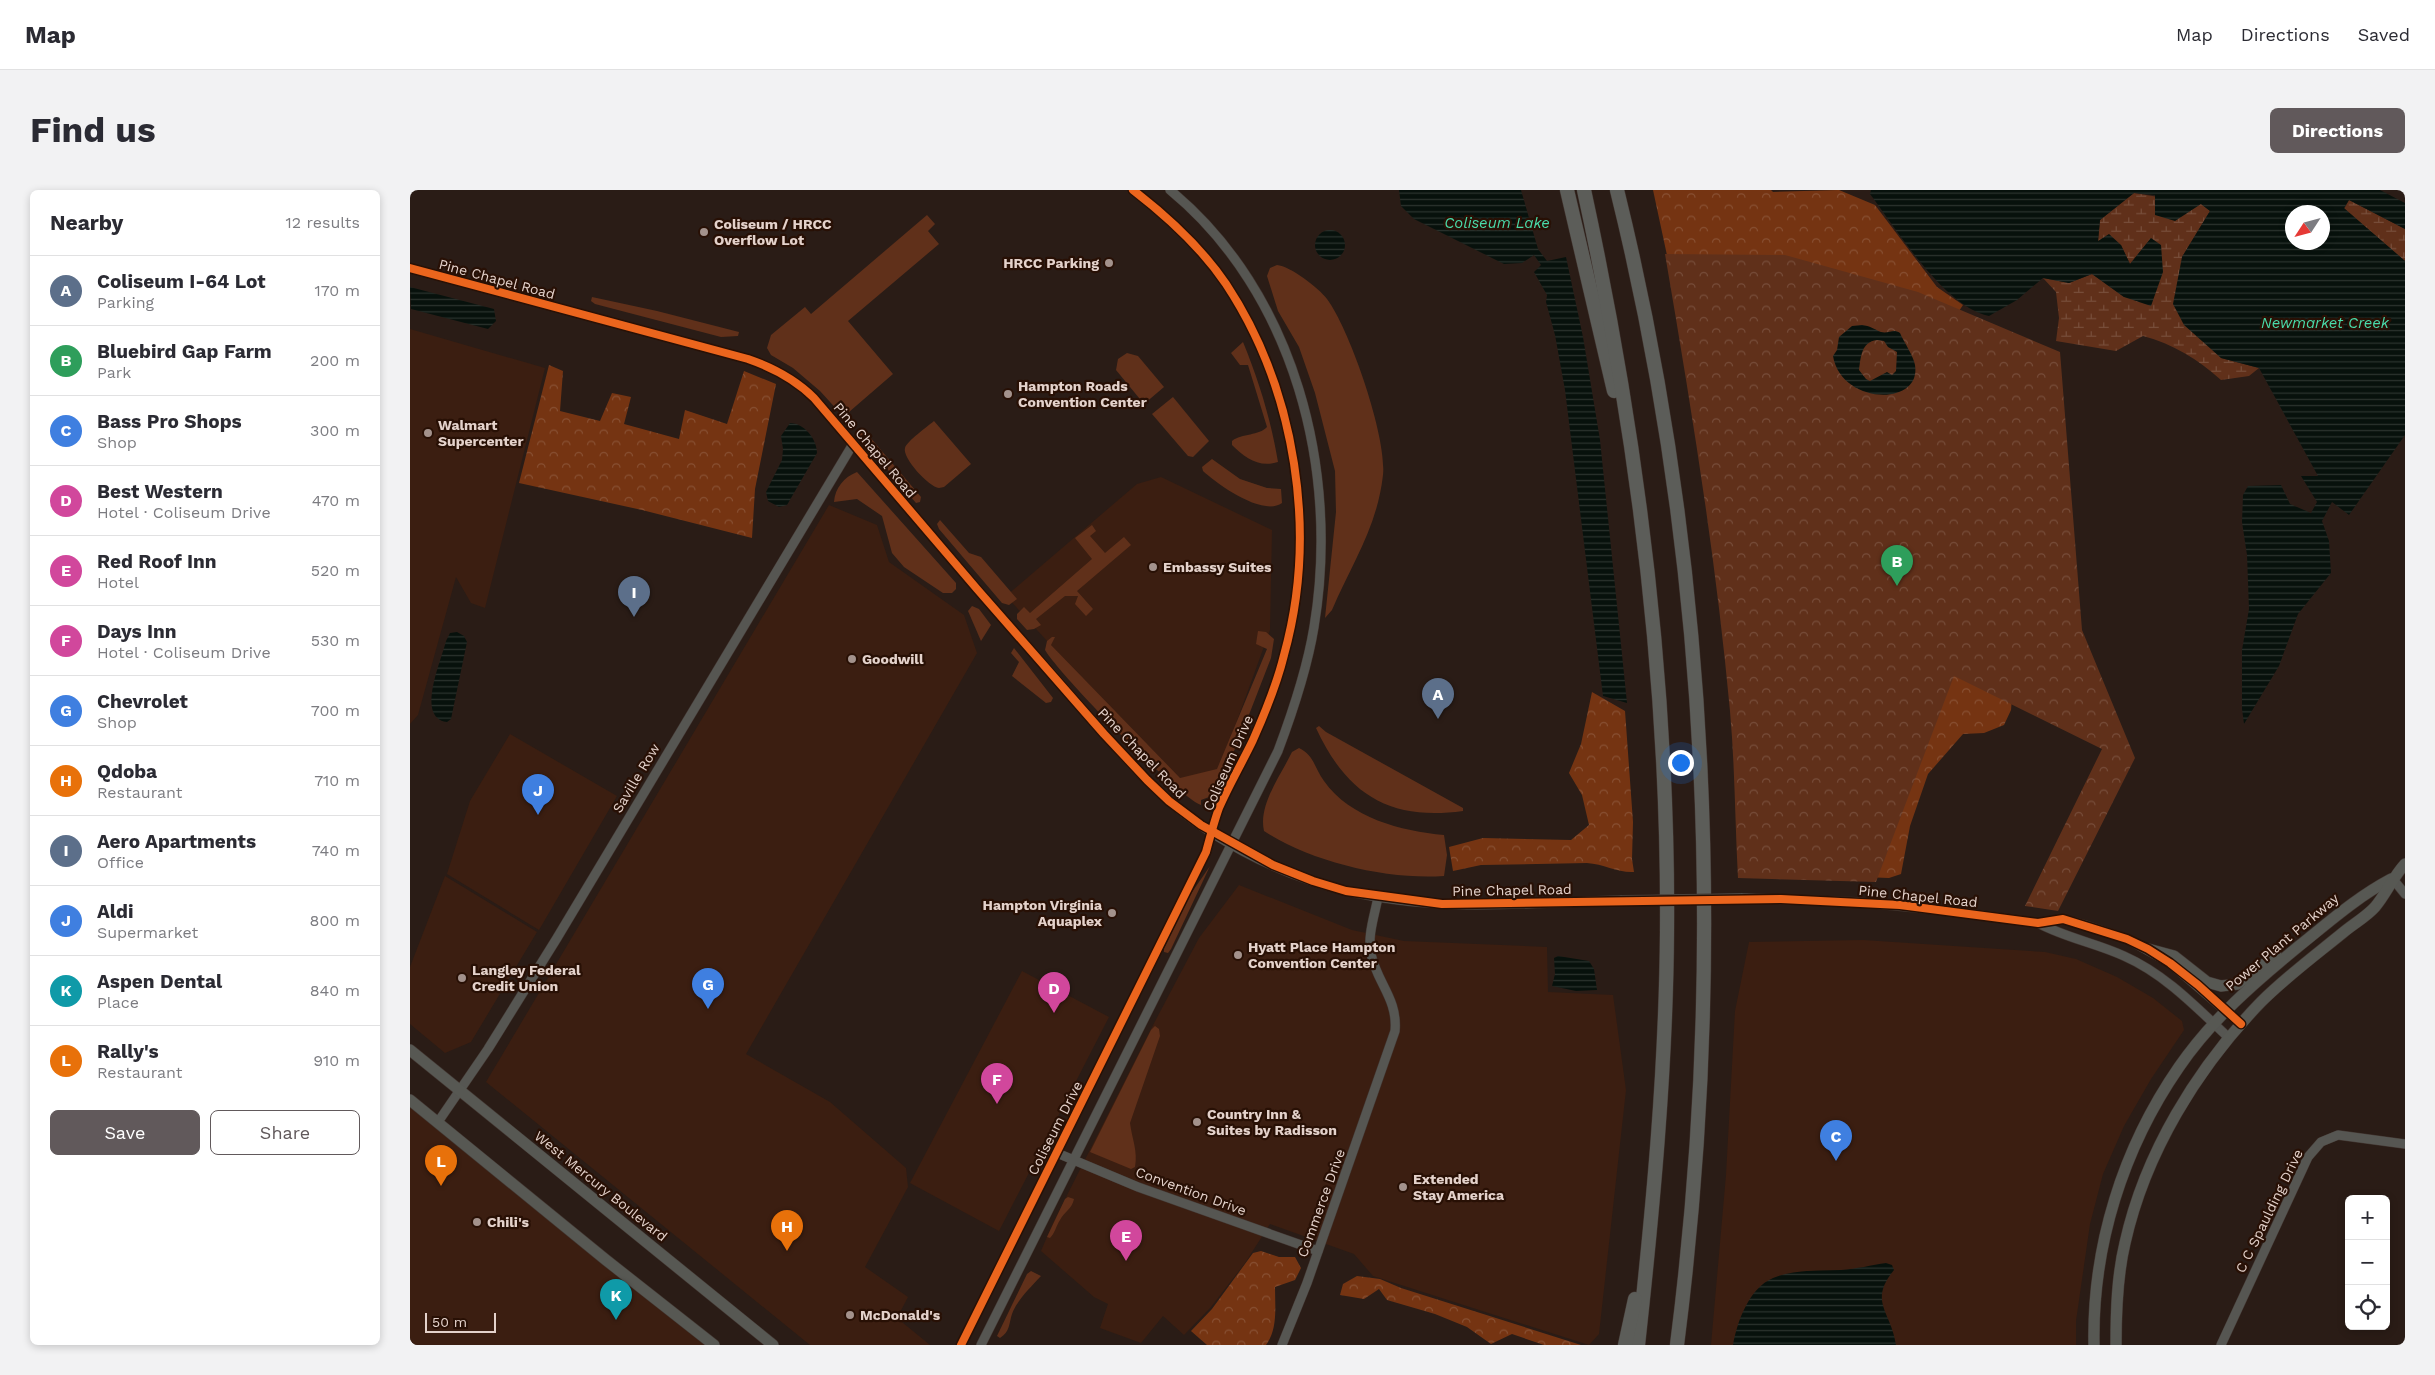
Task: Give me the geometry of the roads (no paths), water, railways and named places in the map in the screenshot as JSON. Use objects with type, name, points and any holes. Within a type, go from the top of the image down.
[{"type":"highway","points":[[1567,190],[1638,493]]},
{"type":"highway","points":[[1584,190],[1618,360],[1651,591],[1658,684],[1664,811],[1667,922],[1660,1111],[1651,1225],[1638,1345]]},
{"type":"highway","points":[[1617,190],[1655,367],[1678,512],[1691,633],[1699,737],[1703,878],[1701,1060],[1694,1174],[1677,1345]]},
{"type":"highway","points":[[1625,1345],[1651,1225]]},
{"type":"main road","name":"Power Plant Parkway","points":[[2116,1345],[2120,1268],[2125,1242],[2153,1160],[2180,1108],[2241,1024],[2280,984],[2374,907],[2392,878],[2405,864]]},
{"type":"main road","name":"Power Plant Parkway","points":[[2094,1345],[2094,1302],[2102,1250],[2128,1162],[2142,1129],[2179,1066],[2226,1010],[2249,988],[2362,894],[2392,878]]},
{"type":"main road","points":[[2148,949],[2174,956],[2212,984],[2230,986],[2247,978],[2291,943],[2312,935]]},
{"type":"main road","name":"West Mercury Boulevard","points":[[410,1050],[773,1345]]},
{"type":"main road","points":[[410,1100],[714,1345]]},
{"type":"street","name":"Coliseum Drive","points":[[961,1345],[1206,852],[1220,805],[1263,715],[1279,674],[1295,604],[1299,562],[1299,514],[1296,478],[1277,394],[1260,347],[1240,307],[1207,259],[1184,234],[1133,190]]},
{"type":"street","points":[[981,1345],[1278,751],[1291,718],[1307,663],[1315,620],[1320,567],[1318,495],[1314,454],[1304,406],[1278,332],[1252,286],[1224,246],[1201,219],[1170,190]]},
{"type":"street","name":"Pine Chapel Road","points":[[410,268],[764,364],[800,384],[1116,747],[1169,801],[1231,843],[1296,875],[1346,890],[1378,897],[1442,904],[1470,905],[1741,898],[1883,904],[2038,923],[2063,920],[2121,936],[2148,949],[2170,963],[2241,1024]]},
{"type":"street","name":"Saville Row","points":[[438,1122],[460,1091],[561,932],[853,444]]},
{"type":"street","points":[[2392,878],[2405,894]]},
{"type":"street","name":"Commerce Drive","points":[[1282,1345],[1318,1250],[1395,1031],[1394,1006],[1374,963],[1370,948],[1378,897]]},
{"type":"street","name":"Pine Chapel Road","points":[[2038,923],[2060,935],[2110,950],[2145,968],[2178,992],[2229,1038]]},
{"type":"street","name":"C C Spaulding Drive","points":[[2221,1345],[2308,1157],[2321,1142],[2338,1135],[2405,1144]]},
{"type":"street","name":"Convention Drive","points":[[1057,1153],[1138,1187],[1318,1250]]},
{"type":"water","name":"Coliseum Lake","points":[[1399,190],[1521,190],[1538,249],[1547,261],[1566,257],[1583,337],[1600,440],[1627,703],[1603,696],[1565,390],[1555,335],[1546,302],[1547,295],[1534,272],[1541,265],[1534,255],[1522,263],[1504,264],[1414,219],[1401,206]]},
{"type":"water","name":"Newmarket Creek","points":[[1871,190],[2380,190],[2405,203],[2405,229],[2349,200],[2344,208],[2405,261],[2405,435],[2349,515],[2332,502],[2322,521],[2329,541],[2331,573],[2298,614],[2279,666],[2244,724],[2242,709],[2242,650],[2249,609],[2247,555],[2242,522],[2243,495],[2248,486],[2281,485],[2290,504],[2311,513],[2317,502],[2301,476],[2318,476],[2259,368],[2221,358],[2184,325],[2173,304],[2182,257],[2210,211],[2201,204],[2175,221],[2155,215],[2155,195],[2134,193],[2100,220],[2098,241],[2109,234],[2121,245],[2130,264],[2151,238],[2161,245],[2163,272],[2151,306],[2124,297],[2092,274],[2069,283],[2043,278],[2017,300],[1989,316],[1972,310],[1955,298],[1939,283],[1908,246],[1870,194]]},
{"type":"water","points":[[1330,230],[1341,234],[1345,245],[1341,256],[1330,260],[1319,256],[1315,245],[1319,234]]},
{"type":"water","points":[[410,287],[494,309],[496,321],[488,329],[411,309]]},
{"type":"water","points":[[1862,325],[1881,332],[1895,331],[1900,333],[1915,365],[1914,379],[1906,388],[1894,394],[1880,395],[1864,391],[1850,384],[1839,372],[1833,356],[1837,350],[1839,337],[1852,326]],"holes":[[[1872,341],[1884,341],[1888,347],[1897,352],[1896,371],[1892,375],[1887,372],[1870,381],[1859,370],[1863,351]]]},
{"type":"water","points":[[790,423],[800,426],[809,433],[815,442],[817,453],[787,505],[779,507],[768,501],[766,492],[782,460],[781,436]]},
{"type":"water","points":[[457,632],[464,636],[467,642],[451,719],[447,722],[438,718],[433,710],[433,687],[446,641],[450,633]]},
{"type":"water","points":[[1558,956],[1589,961],[1594,969],[1597,990],[1576,991],[1552,986],[1555,974],[1554,958]]},
{"type":"water","points":[[1886,1263],[1892,1265],[1894,1270],[1886,1281],[1882,1299],[1896,1345],[1733,1345],[1741,1316],[1751,1298],[1757,1289],[1773,1278],[1798,1272],[1847,1269]]},
{"type":"place","name":"Coliseum / HRCC Overflow Lot","points":[[704,232]]},
{"type":"place","name":"HRCC Parking","points":[[1109,263]]},
{"type":"place","name":"Hampton Roads Convention Center","points":[[1008,394]]},
{"type":"place","name":"Walmart Supercenter","points":[[428,433]]},
{"type":"place","name":"Embassy Suites","points":[[1153,567]]},
{"type":"place","name":"Bluebird Gap Farm","points":[[1897,586]]},
{"type":"place","name":"Aero Apartments","points":[[634,617]]},
{"type":"place","name":"Goodwill","points":[[852,659]]},
{"type":"place","name":"Coliseum I-64 Lot","points":[[1438,719]]},
{"type":"place","name":"Aldi","points":[[538,815]]},
{"type":"place","name":"Hampton Virginia Aquaplex","points":[[1112,913]]},
{"type":"place","name":"Hyatt Place Hampton Convention Center","points":[[1238,955]]},
{"type":"place","name":"Langley Federal Credit Union","points":[[462,978]]},
{"type":"place","name":"Chevrolet","points":[[708,1009]]},
{"type":"place","name":"Best Western","points":[[1054,1013]]},
{"type":"place","name":"Days Inn","points":[[997,1104]]},
{"type":"place","name":"Country Inn & Suites by Radisson","points":[[1197,1122]]},
{"type":"place","name":"Bass Pro Shops","points":[[1836,1161]]},
{"type":"place","name":"Rally's","points":[[441,1186]]},
{"type":"place","name":"Extended Stay America","points":[[1403,1187]]},
{"type":"place","name":"Chili's","points":[[477,1222]]},
{"type":"place","name":"Qdoba","points":[[787,1251]]},
{"type":"place","name":"Red Roof Inn","points":[[1126,1261]]},
{"type":"place","name":"McDonald's","points":[[850,1315]]},
{"type":"place","name":"Aspen Dental","points":[[616,1320]]}]
